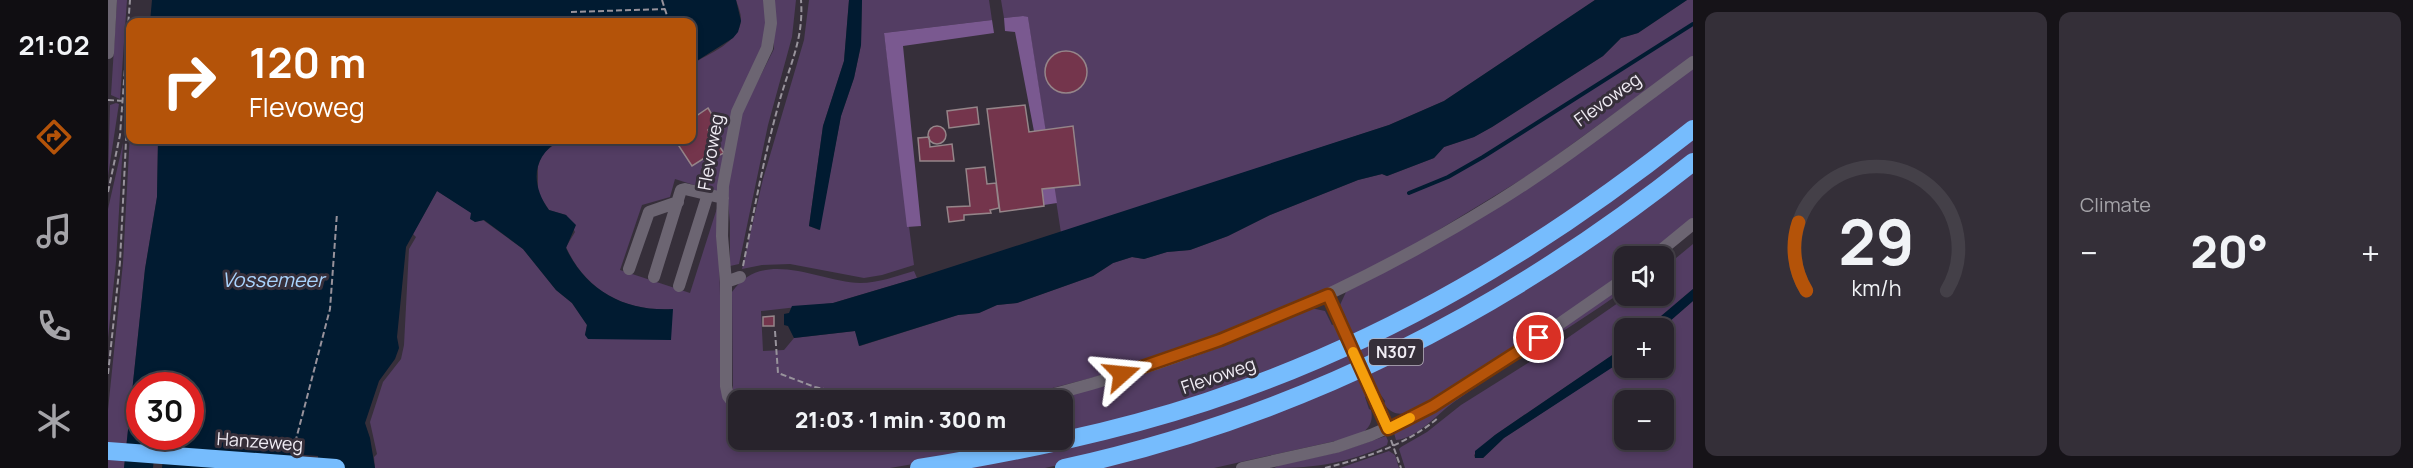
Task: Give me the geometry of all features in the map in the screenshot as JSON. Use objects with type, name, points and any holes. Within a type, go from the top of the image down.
[{"type":"highway","name":"Flevoweg","points":[[919,468],[1055,443],[1104,431],[1204,403],[1324,358],[1446,298],[1531,247],[1627,181],[1693,129]]},
{"type":"highway","name":"N307","points":[[1064,468],[1130,453],[1209,429],[1311,391],[1388,356],[1467,315],[1548,268],[1693,162]]},
{"type":"highway","name":"Hanzeweg","points":[[108,451],[336,468]]},
{"type":"highway","points":[[108,461],[193,468]]},
{"type":"street","points":[[108,53],[111,0]]},
{"type":"street","name":"Flevoweg","points":[[728,396],[726,386],[726,282],[722,236],[723,198],[737,112],[767,48],[771,22],[769,0]]},
{"type":"street","name":"Flevoweg","points":[[1065,390],[1122,374],[1210,344],[1328,295],[1498,202],[1561,159],[1693,62]]},
{"type":"street","points":[[654,277],[681,190],[723,198]]},
{"type":"street","points":[[679,286],[708,194]]},
{"type":"street","points":[[629,269],[649,212],[678,202]]},
{"type":"street","points":[[1666,246],[1693,224]]},
{"type":"street","points":[[726,282],[740,277]]},
{"type":"street","points":[[1246,468],[1336,447],[1388,429],[1433,406],[1614,286]]},
{"type":"street","points":[[1328,295],[1388,429]]},
{"type":"path","points":[[129,18],[130,0]]},
{"type":"path","points":[[662,0],[668,18]]},
{"type":"path","points":[[740,277],[769,141],[780,100],[795,60],[803,18],[801,0]]},
{"type":"path","points":[[572,12],[665,9]]},
{"type":"path","points":[[108,192],[118,145],[126,67]]},
{"type":"path","points":[[108,100],[124,101]]},
{"type":"path","points":[[123,108],[126,112]]},
{"type":"path","points":[[108,374],[126,144]]},
{"type":"path","points":[[293,454],[330,309],[337,213]]},
{"type":"path","points":[[775,332],[778,373],[829,390]]},
{"type":"path","points":[[1325,468],[1362,458],[1393,446],[1401,468]]},
{"type":"shaded area","points":[[117,0],[127,0],[120,99],[111,95]]},
{"type":"shaded area","points":[[736,0],[765,0],[767,38],[733,111],[719,193],[675,179],[670,197],[642,205],[620,270],[690,293],[718,205],[722,386],[728,401],[728,450],[995,450],[890,468],[375,468],[374,457],[377,454],[370,422],[383,382],[401,359],[404,345],[409,249],[416,237],[413,234],[437,191],[472,213],[475,222],[483,220],[523,249],[556,290],[572,303],[587,325],[585,335],[673,309],[639,307],[623,302],[609,296],[584,276],[566,247],[575,232],[566,215],[549,210],[538,193],[538,166],[542,154],[555,144],[696,144],[696,62],[730,41],[740,27],[741,19]]},
{"type":"shaded area","points":[[773,0],[796,0],[792,37],[768,125],[739,264],[730,266],[727,191],[741,114],[774,49]]},
{"type":"shaded area","points":[[809,0],[849,0],[844,61],[823,126],[809,226],[819,230],[841,116],[854,78],[861,45],[862,0],[989,0],[992,20],[884,33],[914,265],[864,278],[790,264],[762,265],[742,269],[763,179],[804,40]]},
{"type":"shaded area","points":[[1001,0],[1595,0],[1444,101],[1389,125],[1061,233],[1028,18],[1023,16],[1004,18]]},
{"type":"shaded area","points":[[1687,0],[1693,0],[1693,56],[1534,172],[1414,245],[1343,282],[1207,340],[1114,372],[1045,390],[733,390],[732,292],[745,279],[759,271],[792,270],[844,281],[867,283],[914,271],[917,278],[833,303],[761,311],[763,351],[784,350],[794,338],[855,331],[860,346],[958,315],[979,313],[997,305],[1017,303],[1093,276],[1113,263],[1132,257],[1144,259],[1167,252],[1190,250],[1358,180],[1382,174],[1387,176],[1434,158],[1444,147],[1474,137],[1492,127],[1603,56],[1621,38],[1638,33]]},
{"type":"shaded area","points":[[1028,17],[1057,203],[1044,205],[1037,147],[1015,32],[1005,31],[1004,18]]},
{"type":"shaded area","points":[[992,20],[994,33],[903,46],[921,226],[907,227],[884,33]]},
{"type":"shaded area","points":[[1693,68],[1693,124],[1499,262],[1277,372],[1073,434],[1073,391],[1311,308],[1325,311],[1332,325],[1346,318],[1340,305],[1346,292],[1390,269]]},
{"type":"shaded area","points":[[119,104],[108,176],[110,105]]},
{"type":"shaded area","points":[[1693,136],[1693,157],[1490,298],[1289,395],[1076,461],[1045,468],[946,468],[1011,457],[1034,450],[1073,450],[1073,438],[1343,354]]},
{"type":"shaded area","points":[[123,143],[116,262],[108,338],[108,209]]},
{"type":"shaded area","points":[[129,144],[158,144],[157,197],[145,269],[134,372],[126,372],[124,468],[108,468],[108,410],[123,263]]},
{"type":"shaded area","points":[[1693,169],[1693,218],[1658,246],[1614,246],[1614,280],[1535,335],[1414,411],[1394,413],[1384,404],[1385,401],[1378,391],[1365,397],[1372,418],[1365,431],[1358,436],[1214,468],[1087,468],[1345,382]]},
{"type":"shaded area","points":[[1693,244],[1693,289],[1674,305],[1674,260]]},
{"type":"shaded area","points":[[1614,292],[1614,297],[1454,402],[1420,430],[1396,440],[1394,433],[1417,421],[1539,344]]},
{"type":"shaded area","points":[[1693,301],[1693,468],[1405,468],[1399,449],[1401,447],[1427,432],[1461,405],[1614,306],[1673,306],[1659,318],[1614,318],[1614,354],[1495,435],[1474,455],[1475,458],[1483,458],[1504,438],[1614,366],[1614,378],[1674,378],[1673,318]]},
{"type":"shaded area","points":[[1386,436],[1387,445],[1345,460],[1304,467],[1274,468],[1339,452]]},
{"type":"shaded area","points":[[1389,451],[1395,455],[1399,468],[1340,468]]},
{"type":"water","points":[[152,0],[736,0],[741,21],[738,32],[733,38],[696,61],[696,18],[150,18]]},
{"type":"water","points":[[849,0],[862,0],[861,45],[854,78],[841,116],[820,230],[809,226],[823,126],[844,61]]},
{"type":"water","points":[[1595,0],[1687,0],[1638,33],[1621,38],[1603,56],[1492,127],[1474,137],[1444,147],[1434,158],[1387,176],[1382,174],[1358,180],[1190,250],[1167,252],[1144,259],[1132,257],[1113,263],[1093,276],[1017,303],[997,305],[979,313],[958,315],[859,346],[855,331],[794,338],[788,326],[784,325],[784,314],[789,313],[792,306],[833,303],[917,278],[1389,125],[1444,101]]},
{"type":"water","name":"Vossemeer","points":[[158,144],[554,144],[539,163],[537,181],[543,201],[549,210],[566,215],[576,225],[566,248],[574,263],[596,287],[609,296],[639,307],[673,309],[671,340],[588,339],[585,335],[587,325],[572,303],[556,290],[523,249],[484,220],[475,222],[470,219],[471,213],[437,191],[406,247],[397,337],[399,348],[395,359],[379,381],[365,423],[375,468],[318,468],[318,456],[293,454],[291,468],[162,468],[164,450],[204,450],[204,372],[134,372],[145,269],[157,197]]},
{"type":"water","points":[[1693,289],[1693,301],[1673,318],[1659,318]]},
{"type":"water","points":[[1614,354],[1614,366],[1504,438],[1483,458],[1475,458],[1475,451]]},
{"type":"water","name":"Vossemeer","points":[[126,449],[155,450],[153,468],[124,468]]},
{"type":"building","points":[[1066,51],[1081,57],[1087,72],[1081,87],[1066,93],[1051,87],[1045,72],[1051,57]]},
{"type":"building","points":[[1025,105],[1029,132],[1073,126],[1080,185],[1042,189],[1044,206],[1000,212],[987,109]]},
{"type":"building","points":[[977,107],[979,124],[949,128],[947,111]]},
{"type":"building","points":[[708,108],[717,123],[708,130],[724,153],[709,160],[706,157],[692,166],[678,144],[696,144],[696,116]]},
{"type":"building","points":[[937,126],[943,129],[946,135],[943,141],[937,144],[931,141],[928,135],[931,129]]},
{"type":"building","points":[[929,137],[930,147],[952,144],[954,161],[920,161],[918,138]]},
{"type":"building","points":[[985,167],[987,184],[996,183],[999,208],[990,210],[991,213],[964,215],[964,220],[949,222],[947,207],[970,206],[966,169]]},
{"type":"building","points":[[774,316],[774,326],[763,326],[763,317]]},
{"type":"waterway","points":[[1409,193],[1448,177],[1483,157],[1693,24]]},
{"type":"slow traffic","points":[[1353,352],[1388,429],[1410,418]]},
{"type":"route","points":[[1122,374],[1220,340],[1328,295],[1388,429],[1433,406],[1539,338]]}]
